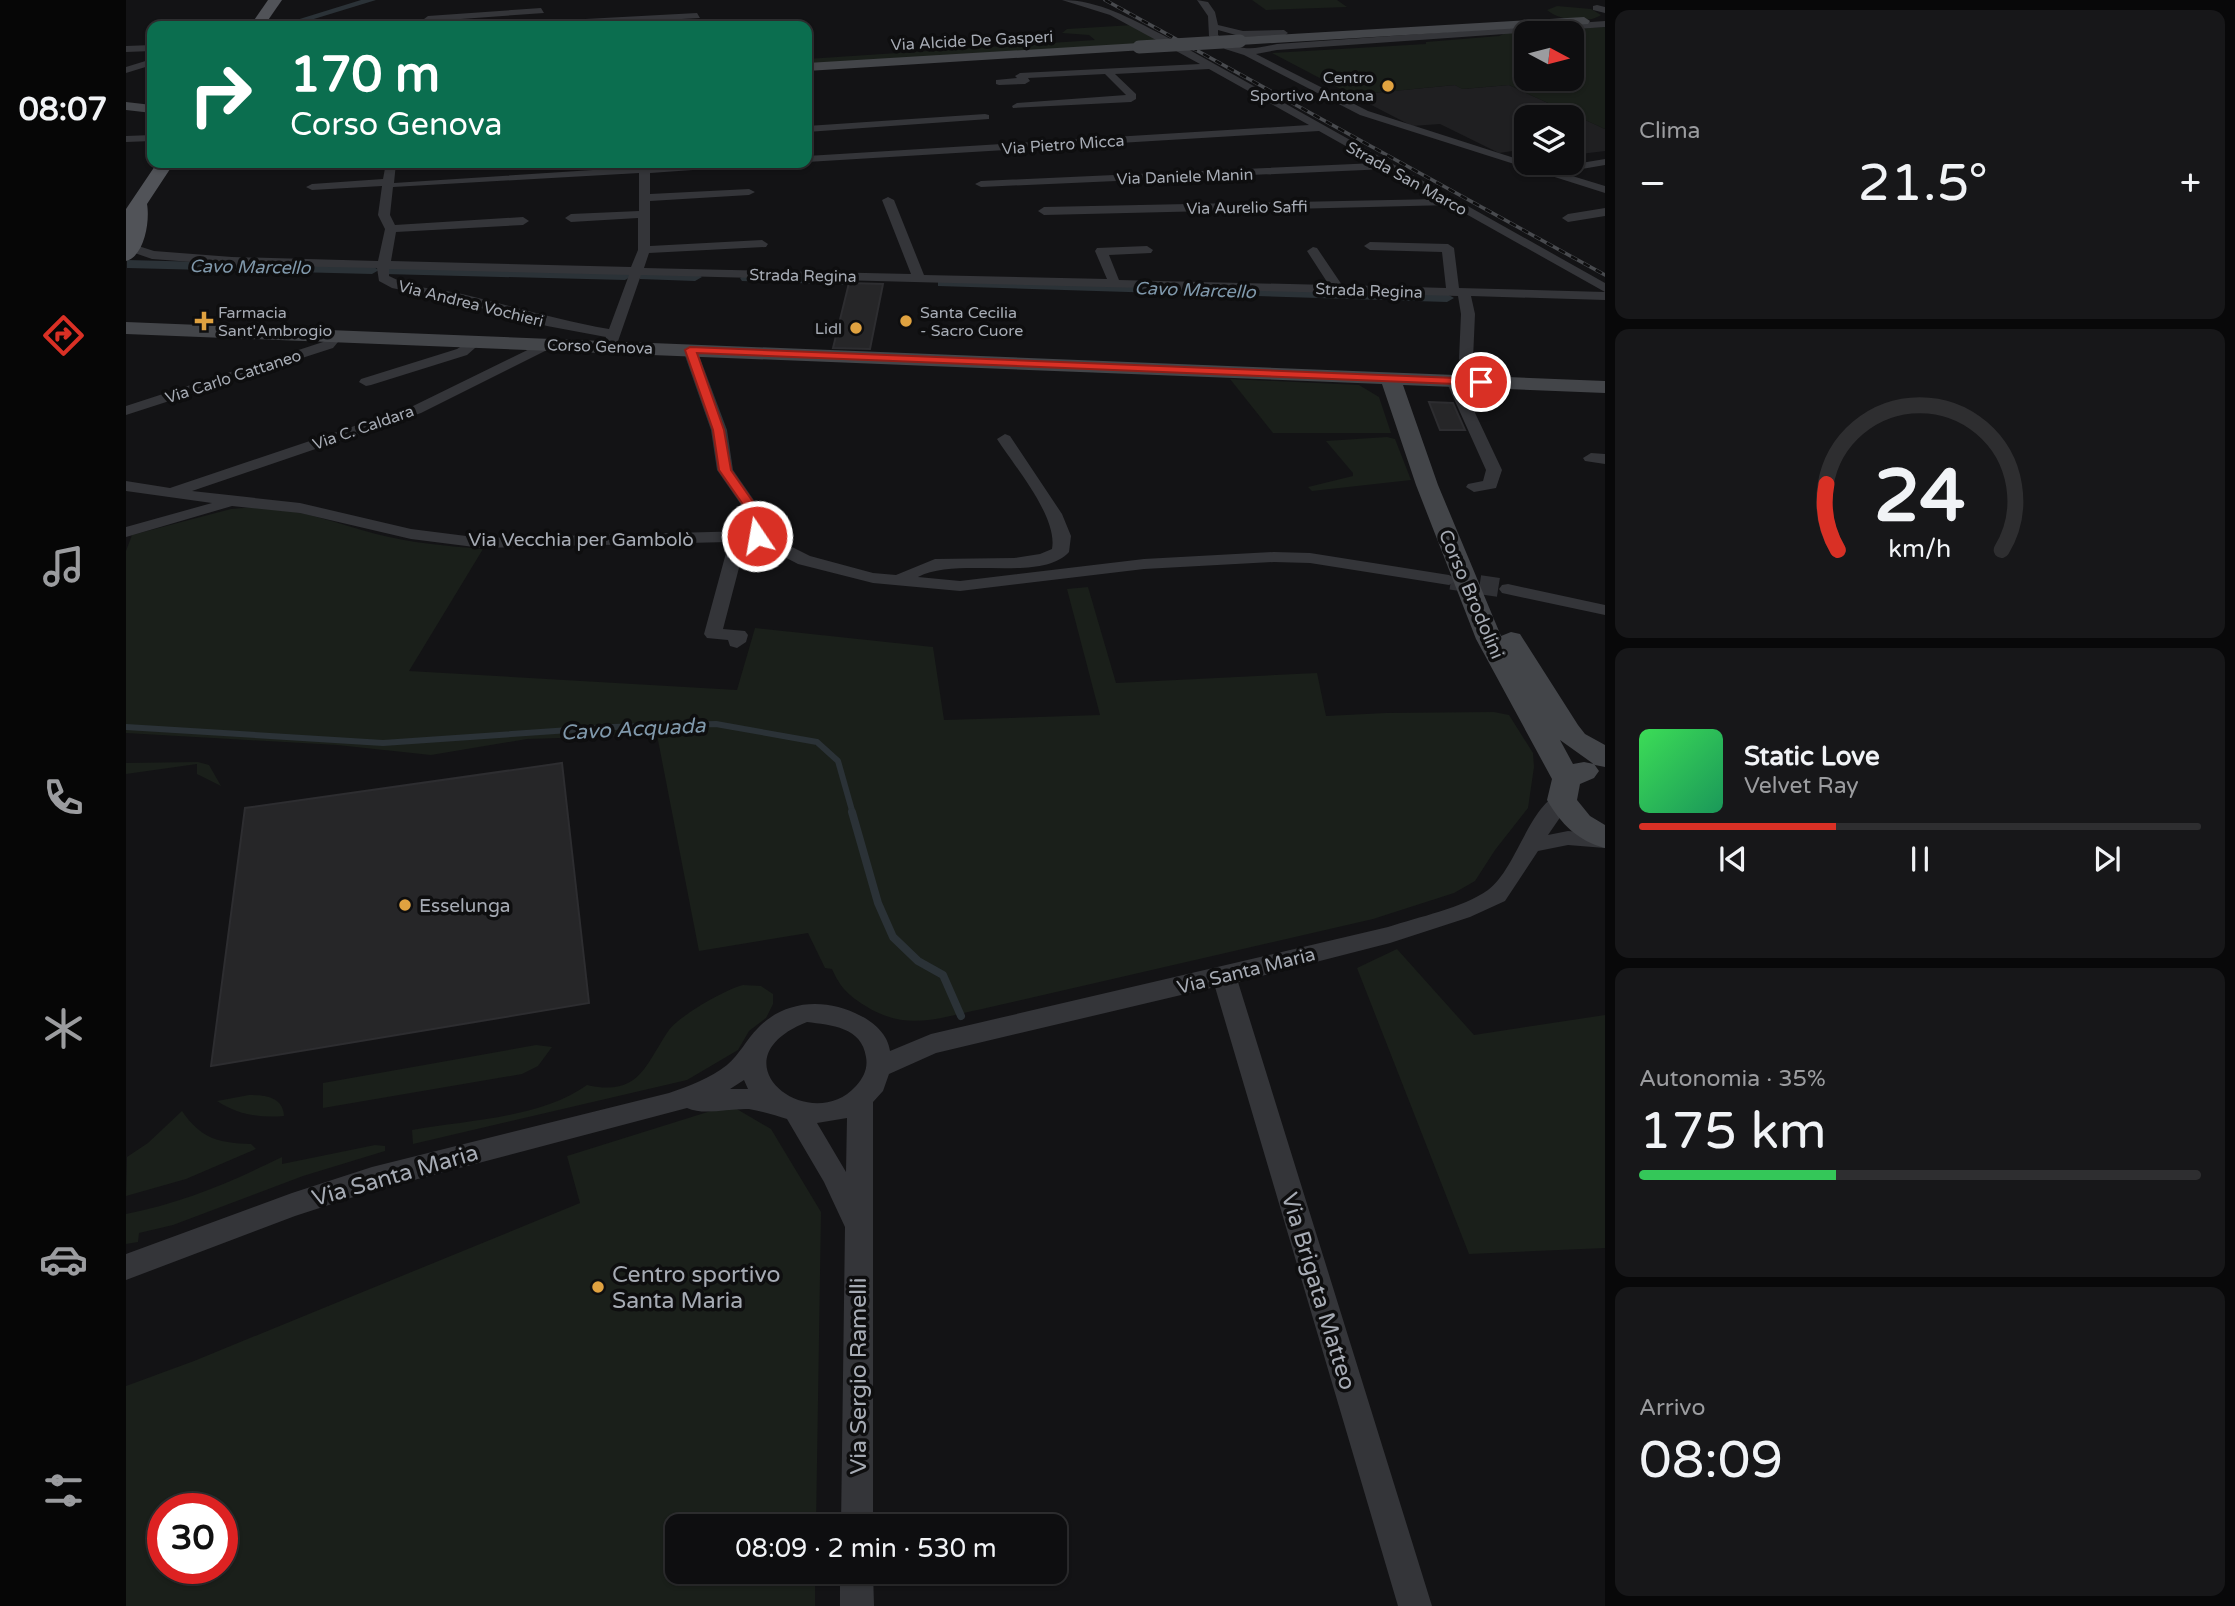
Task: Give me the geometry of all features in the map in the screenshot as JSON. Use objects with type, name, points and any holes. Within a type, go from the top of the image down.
[{"type":"main road","points":[[260,21],[275,0]]},
{"type":"main road","points":[[1433,30],[1541,10],[1554,18],[1576,21]]},
{"type":"main road","points":[[1584,22],[1601,16]]},
{"type":"main road","points":[[1244,47],[1514,26]]},
{"type":"main road","name":"Via Alcide De Gasperi","points":[[812,67],[1139,47],[1244,47]]},
{"type":"main road","points":[[126,105],[147,106]]},
{"type":"main road","points":[[126,223],[132,209],[161,168]]},
{"type":"main road","points":[[127,254],[141,220],[132,209]]},
{"type":"main road","name":"Corso Genova","points":[[131,327],[548,344],[612,340],[690,350],[1341,376],[1379,389],[1400,390]]},
{"type":"main road","points":[[1400,390],[1420,390],[1446,381],[1605,387]]},
{"type":"main road","name":"Corso Brodolini","points":[[1400,390],[1511,640],[1567,732],[1605,758]]},
{"type":"main road","name":"Corso Brodolini","points":[[1400,390],[1489,639],[1565,789],[1568,813],[1605,840]]},
{"type":"main road","points":[[1565,789],[1587,769],[1605,769]]},
{"type":"street","points":[[535,0],[547,21]]},
{"type":"street","name":"Strada San Marco","points":[[1066,0],[1113,13],[1605,288]]},
{"type":"street","points":[[1202,0],[1212,10],[1215,27],[1213,36],[1228,47],[1277,47],[1601,16]]},
{"type":"street","points":[[428,21],[541,11]]},
{"type":"street","points":[[615,21],[697,16]]},
{"type":"street","points":[[1215,27],[1259,35],[1513,17]]},
{"type":"street","points":[[1244,47],[1364,113],[1605,190]]},
{"type":"street","points":[[126,49],[147,48]]},
{"type":"street","points":[[126,70],[147,64]]},
{"type":"street","points":[[999,82],[1025,81],[1020,76],[1209,66]]},
{"type":"street","points":[[1017,106],[1131,99],[1131,94],[1107,71]]},
{"type":"street","points":[[812,130],[855,141],[985,117]]},
{"type":"street","name":"Via Pietro Micca","points":[[812,157],[855,141],[1318,128]]},
{"type":"street","points":[[126,139],[147,138]]},
{"type":"street","points":[[126,149],[147,148]]},
{"type":"street","points":[[1559,176],[1573,167],[1605,162]]},
{"type":"street","name":"Via Daniele Manin","points":[[981,184],[1388,166]]},
{"type":"street","points":[[384,265],[391,229],[384,215],[393,184],[391,168]]},
{"type":"street","points":[[312,187],[618,168]]},
{"type":"street","points":[[612,340],[644,250],[646,168]]},
{"type":"street","points":[[646,198],[749,192]]},
{"type":"street","points":[[888,200],[919,278]]},
{"type":"street","name":"Via Aurelio Saffi","points":[[1044,211],[1449,202]]},
{"type":"street","points":[[1568,218],[1605,212]]},
{"type":"street","points":[[571,218],[646,214]]},
{"type":"street","points":[[391,229],[523,220]]},
{"type":"street","points":[[644,250],[762,244]]},
{"type":"street","points":[[1370,246],[1448,248],[1459,292],[1468,314],[1466,359],[1481,382]]},
{"type":"street","points":[[1114,282],[1101,251],[1147,250]]},
{"type":"street","points":[[1313,251],[1338,289]]},
{"type":"street","name":"Strada Regina","points":[[127,254],[232,261],[1605,296]]},
{"type":"street","name":"Via Andrea Vochieri","points":[[384,265],[382,276],[397,285],[461,298],[612,340]]},
{"type":"street","name":"Via Carlo Cattaneo","points":[[126,411],[328,345],[336,336]]},
{"type":"street","points":[[366,382],[462,352],[476,341]]},
{"type":"street","name":"Via C. Caldara","points":[[170,493],[415,410],[548,344]]},
{"type":"street","points":[[690,350],[719,430],[725,470],[759,519],[757,536],[804,560],[873,578],[960,586],[1144,564],[1274,557],[1310,558],[1449,580]]},
{"type":"street","points":[[1446,381],[1494,470],[1490,485],[1474,486]]},
{"type":"street","points":[[898,581],[936,564],[1026,562],[1046,559],[1060,552],[1063,536],[1054,514],[1005,439]]},
{"type":"street","name":"Via Vecchia per Gambolò","points":[[126,486],[300,508],[411,534],[482,543],[757,536]]},
{"type":"street","points":[[126,532],[236,502]]},
{"type":"street","points":[[737,642],[739,635],[713,634],[739,537]]},
{"type":"street","points":[[1508,589],[1605,610]]},
{"type":"street","name":"Via Santa Maria","points":[[880,1067],[931,1044],[1390,935],[1462,911],[1497,895],[1533,845],[1565,789]]},
{"type":"street","points":[[1533,845],[1568,838],[1605,840]]},
{"type":"street","name":"Via Brigata Matteo","points":[[1224,976],[1415,1606]]},
{"type":"street","name":"Via Santa Maria","points":[[126,1267],[292,1205],[372,1179],[670,1103],[717,1086],[738,1072],[755,1052],[765,1034],[783,1020],[806,1012],[830,1012],[849,1018],[864,1027],[875,1040],[931,1044]]},
{"type":"street","points":[[860,1099],[874,1084],[880,1067],[880,1053],[875,1040]]},
{"type":"street","points":[[755,1052],[753,1068],[757,1083],[768,1097],[790,1109],[834,1175],[858,1226]]},
{"type":"street","name":"Via Santa Maria","points":[[670,1103],[749,1099],[820,1114],[842,1109],[860,1099]]},
{"type":"street","name":"Via Sergio Ramelli","points":[[858,1514],[860,1099]]},
{"type":"street","points":[[857,1584],[857,1606]]},
{"type":"shaded area","points":[[1252,0],[1337,0],[1347,7],[1266,10]]},
{"type":"shaded area","points":[[1557,6],[1591,9],[1601,15],[1589,20],[1574,20],[1559,17],[1547,10]]},
{"type":"shaded area","points":[[1133,25],[1162,44],[812,65],[812,59],[1095,40],[1089,35],[1062,33],[1067,29]]},
{"type":"shaded area","name":"Centro Sportivo Antona","points":[[1605,27],[1605,129],[1584,119],[1584,105],[1553,105],[1522,91],[1584,91],[1584,28]]},
{"type":"shaded area","name":"Centro Sportivo Antona","points":[[1514,33],[1514,87],[1509,85],[1462,89],[1455,85],[1352,95],[1272,53],[1426,44]]},
{"type":"shaded area","points":[[1455,85],[1463,89],[1509,85],[1514,87],[1514,91],[1522,91],[1553,105],[1514,105],[1514,151],[1499,153],[1440,124],[1412,126],[1352,95]]},
{"type":"shaded area","points":[[1584,119],[1605,129],[1605,151],[1584,154]]},
{"type":"shaded area","points":[[1230,379],[1359,385],[1379,397],[1391,433],[1273,433]]},
{"type":"shaded area","points":[[1387,437],[1395,439],[1411,480],[1312,491],[1308,487],[1353,476],[1326,441]]},
{"type":"shaded area","points":[[255,507],[302,513],[402,540],[483,549],[409,671],[737,690],[755,628],[933,647],[944,720],[1100,715],[1067,589],[1088,587],[1116,683],[1317,673],[1326,716],[1494,712],[1509,715],[1533,753],[1534,767],[1528,808],[1475,881],[1454,893],[1373,919],[982,1009],[936,1019],[908,1021],[894,1018],[864,1005],[849,994],[841,986],[832,969],[825,968],[808,933],[699,951],[657,735],[527,739],[431,755],[337,745],[126,733],[126,551],[132,535],[231,509]]},
{"type":"shaded area","points":[[198,762],[209,765],[221,786],[197,774],[197,764],[126,774],[126,763]]},
{"type":"shaded area","points":[[1397,949],[1474,1035],[1605,1015],[1605,1248],[1469,1254],[1357,968]]},
{"type":"shaded area","points":[[743,985],[761,986],[773,994],[773,1004],[766,1018],[749,1031],[738,1050],[687,1080],[413,1144],[412,1130],[526,1111],[548,1105],[587,1085],[605,1088],[630,1082],[646,1066],[674,1024],[703,1004]]},
{"type":"shaded area","points":[[536,1045],[552,1047],[538,1066],[522,1074],[323,1108],[323,1083]]},
{"type":"shaded area","points":[[249,1095],[277,1101],[284,1116],[249,1114],[233,1110],[217,1101]]},
{"type":"shaded area","name":"Centro sportivo Santa Maria","points":[[730,1105],[771,1129],[821,1212],[816,1514],[665,1514],[665,1584],[815,1584],[815,1606],[126,1606],[126,1386],[194,1361],[580,1203],[567,1156]]},
{"type":"shaded area","points":[[182,1111],[196,1128],[212,1138],[251,1144],[256,1149],[186,1179],[126,1196],[127,1157],[148,1143]]},
{"type":"shaded area","points":[[375,1145],[385,1146],[385,1151],[303,1176],[173,1225],[139,1233],[138,1242],[126,1244],[126,1214],[206,1191],[282,1157],[282,1164]]},
{"type":"building","name":"Lidl","points":[[849,283],[883,284],[870,349],[833,348]]},
{"type":"building","points":[[1429,402],[1453,403],[1465,430],[1440,430]]},
{"type":"building","name":"Esselunga","points":[[562,763],[589,1003],[211,1066],[245,808]]},
{"type":"waterway","points":[[299,21],[371,0]]},
{"type":"waterway","name":"Cavo Marcello","points":[[127,264],[372,270]]},
{"type":"waterway","name":"Cavo Marcello","points":[[389,271],[625,276]]},
{"type":"waterway","name":"Cavo Marcello","points":[[645,276],[695,277]]},
{"type":"waterway","points":[[747,278],[852,281]]},
{"type":"waterway","name":"Cavo Marcello","points":[[943,283],[1447,298]]},
{"type":"waterway","name":"Cavo Acquada","points":[[126,727],[383,743],[613,727],[716,724],[817,742],[838,761],[853,814]]},
{"type":"waterway","name":"Cavo Acquada","points":[[852,812],[878,903],[893,937],[918,961],[943,975],[961,1016]]},
{"type":"tunnel","points":[[1451,580],[1508,589]]},
{"type":"railway","points":[[1105,0],[1605,275]]},
{"type":"place","name":"Centro Sportivo Antona","points":[[1388,86]]},
{"type":"place","name":"Farmacia Sant'Ambrogio","points":[[204,321]]},
{"type":"place","name":"Santa Cecilia - Sacro Cuore","points":[[906,321]]},
{"type":"place","name":"Lidl","points":[[856,328]]},
{"type":"place","name":"Esselunga","points":[[405,905]]},
{"type":"place","name":"Centro sportivo Santa Maria","points":[[598,1287]]},
{"type":"route","points":[[757,536],[759,519],[725,470],[719,430],[690,350],[1481,382]]}]
